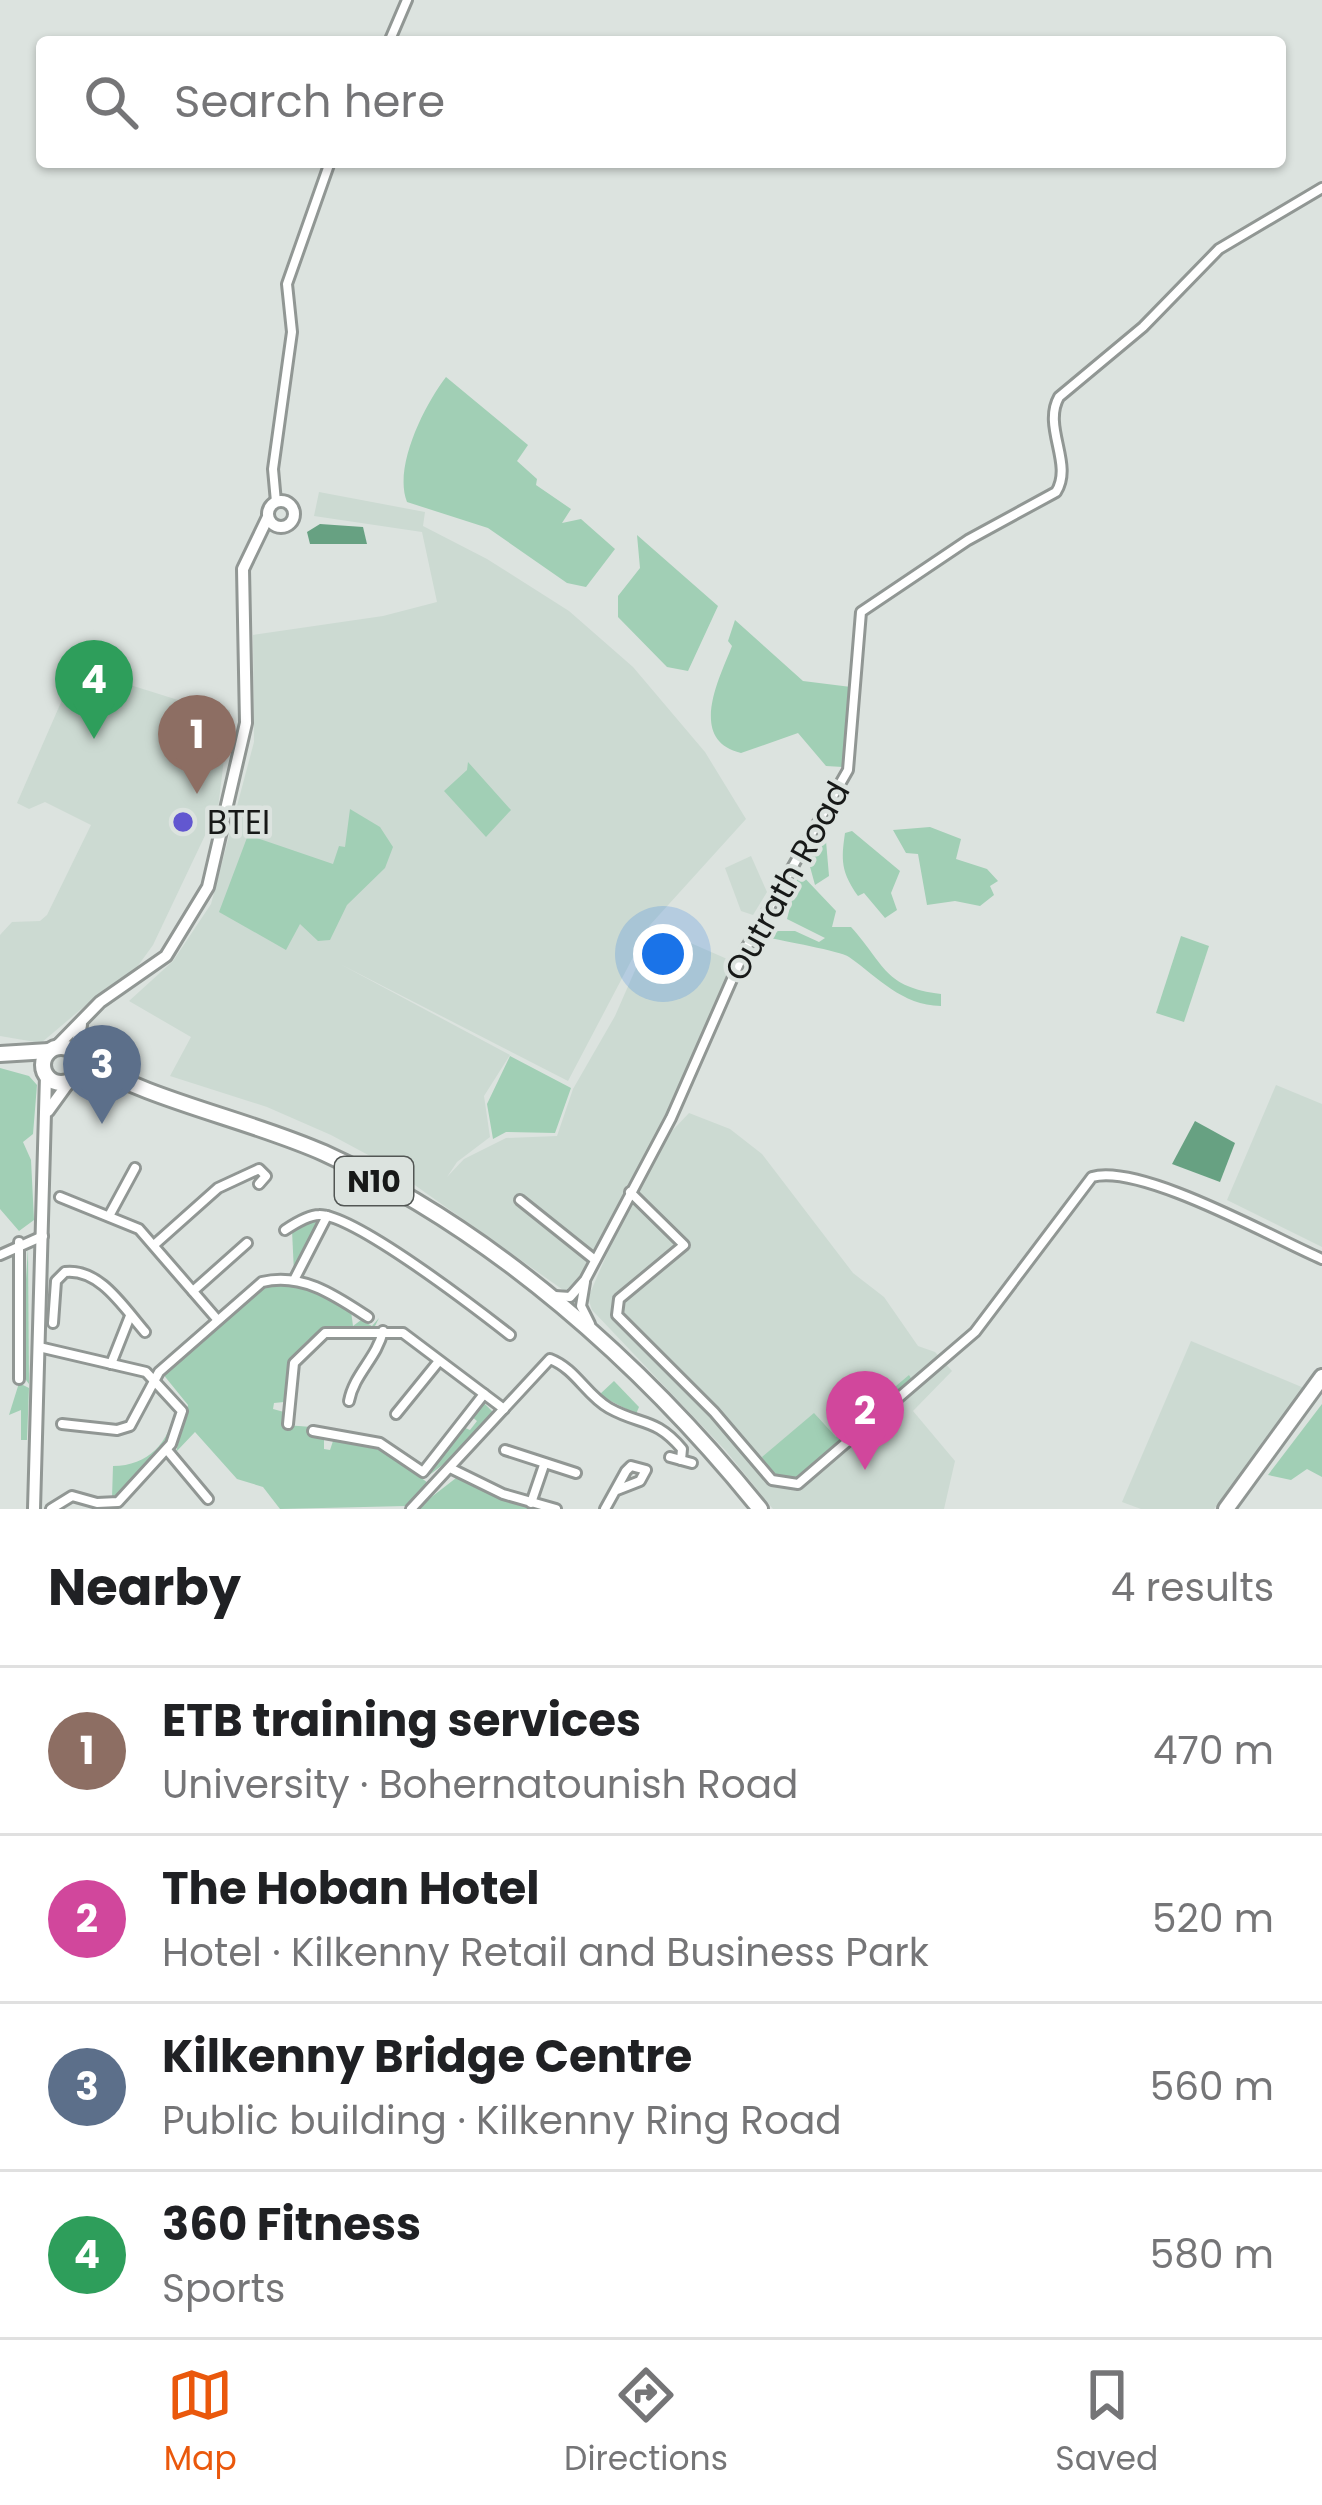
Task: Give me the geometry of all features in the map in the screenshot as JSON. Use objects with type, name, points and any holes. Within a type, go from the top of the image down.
[{"type":"highway","name":"N10","points":[[2,1054],[52,1049],[76,1054],[110,1077],[326,1154],[508,1266],[632,1370],[719,1458],[760,1509]]},
{"type":"highway","points":[[45,1075],[52,1049]]},
{"type":"highway","name":"N10","points":[[2,1054],[45,1075],[71,1081],[110,1077]]},
{"type":"highway","points":[[71,1081],[79,1069],[76,1054]]},
{"type":"highway","points":[[1226,1509],[1322,1377]]},
{"type":"street","points":[[392,36],[407,0]]},
{"type":"street","points":[[52,1049],[100,1002],[166,956],[208,887],[240,763],[246,699],[243,568],[257,531],[270,520],[276,502],[273,469],[292,332],[290,265],[328,168]]},
{"type":"street","name":"Outrath Road","points":[[585,1280],[671,1118],[745,950],[848,770],[861,612],[953,549],[1056,492],[1061,478],[1052,409],[1059,397],[1143,327],[1219,249],[1322,188]]},
{"type":"street","points":[[270,520],[286,526],[293,514],[289,504],[276,502]]},
{"type":"street","points":[[76,1054],[82,1022]]},
{"type":"street","points":[[34,1509],[45,1075]]},
{"type":"street","points":[[46,1114],[71,1081]]},
{"type":"street","points":[[109,1216],[135,1168]]},
{"type":"street","points":[[154,1245],[219,1187],[259,1169],[266,1176],[259,1184]]},
{"type":"street","points":[[630,1192],[684,1245],[620,1299],[617,1315],[714,1412],[772,1480],[784,1485],[798,1484],[975,1332],[1092,1177],[1112,1177],[1223,1210],[1319,1259]]},
{"type":"street","points":[[60,1197],[131,1224],[216,1318]]},
{"type":"street","points":[[520,1200],[595,1260]]},
{"type":"street","points":[[294,1280],[327,1216]]},
{"type":"street","points":[[285,1230],[310,1217],[327,1216],[406,1259],[491,1327],[510,1335]]},
{"type":"street","points":[[0,1255],[44,1235]]},
{"type":"street","points":[[19,1379],[20,1242]]},
{"type":"street","points":[[193,1292],[248,1243]]},
{"type":"street","points":[[508,1266],[563,1299],[585,1280]]},
{"type":"street","points":[[53,1323],[56,1281],[71,1270],[97,1279],[145,1332]]},
{"type":"street","points":[[62,1424],[124,1429],[141,1413],[154,1377],[262,1282],[294,1280],[364,1315],[354,1322]]},
{"type":"street","points":[[585,1280],[585,1319],[632,1370]]},
{"type":"street","points":[[111,1364],[131,1315]]},
{"type":"street","points":[[349,1401],[383,1331]]},
{"type":"street","points":[[288,1424],[283,1407],[294,1363],[311,1341],[325,1333],[403,1334],[504,1409]]},
{"type":"street","points":[[39,1347],[154,1377],[182,1407],[166,1450],[143,1471],[120,1505],[72,1496],[51,1509]]},
{"type":"street","points":[[411,1509],[554,1359],[610,1408],[664,1427],[686,1461],[670,1457]]},
{"type":"street","points":[[396,1414],[439,1361]]},
{"type":"street","points":[[313,1430],[328,1438],[380,1443],[419,1472],[427,1470],[484,1394]]},
{"type":"street","points":[[166,1450],[208,1500]]},
{"type":"street","points":[[505,1450],[577,1473]]},
{"type":"street","points":[[531,1503],[544,1465]]},
{"type":"street","points":[[452,1468],[553,1509]]},
{"type":"street","points":[[605,1509],[616,1490]]},
{"type":"shaded area","points":[[446,377],[528,445],[517,461],[537,479],[536,485],[571,509],[562,523],[581,519],[615,549],[586,587],[567,583],[488,528],[407,502],[404,472],[408,454],[421,419]]},
{"type":"shaded area","points":[[319,492],[425,512],[423,526],[487,559],[569,611],[633,667],[705,752],[746,819],[650,925],[568,1081],[340,964],[510,1055],[484,1096],[490,1137],[457,1162],[447,1177],[464,1159],[506,1138],[557,1136],[573,1089],[615,1016],[654,927],[734,962],[685,1078],[572,1291],[566,1292],[385,1164],[331,1135],[267,1107],[170,1076],[191,1037],[129,1001],[173,961],[211,904],[254,742],[253,635],[383,616],[437,602],[422,532],[314,516]]},
{"type":"shaded area","points":[[320,524],[363,527],[367,544],[310,544],[307,532]]},
{"type":"shaded area","points":[[637,535],[718,606],[688,671],[667,667],[618,617],[618,596],[640,568]]},
{"type":"shaded area","points":[[735,620],[803,681],[851,687],[843,767],[826,766],[798,733],[741,753],[724,746],[715,735],[712,706],[732,646],[728,641]]},
{"type":"shaded area","points":[[76,668],[194,705],[230,710],[218,808],[153,945],[132,974],[106,988],[41,1043],[0,1036],[0,935],[12,922],[40,921],[47,915],[91,825],[45,802],[29,809],[17,803]]},
{"type":"shaded area","points":[[468,762],[511,810],[486,837],[444,791],[467,770]]},
{"type":"shaded area","points":[[350,809],[380,827],[393,847],[385,868],[347,905],[330,940],[318,941],[300,924],[286,950],[219,912],[248,835],[333,864],[339,846],[345,847]]},
{"type":"shaded area","points":[[930,827],[961,839],[956,859],[987,869],[998,881],[990,886],[994,895],[980,906],[955,901],[927,905],[918,854],[906,853],[893,830]]},
{"type":"shaded area","points":[[852,831],[900,871],[891,893],[897,910],[885,918],[864,893],[858,896],[845,873],[845,833]]},
{"type":"shaded area","points":[[826,841],[829,876],[815,885],[809,863],[819,842]]},
{"type":"shaded area","points":[[751,856],[767,892],[753,915],[741,911],[725,868]]},
{"type":"shaded area","points":[[799,872],[836,911],[832,927],[851,927],[897,980],[941,994],[941,1006],[902,996],[844,955],[766,937],[761,931],[795,931],[819,942],[825,938],[787,919]]},
{"type":"shaded area","points":[[1181,936],[1209,946],[1184,1022],[1156,1013]]},
{"type":"shaded area","points":[[510,1056],[571,1088],[555,1133],[506,1132],[493,1139],[487,1104]]},
{"type":"shaded area","points":[[0,1068],[29,1076],[37,1085],[33,1134],[23,1142],[31,1160],[34,1220],[19,1231],[0,1209]]},
{"type":"shaded area","points":[[1276,1085],[1322,1104],[1322,1247],[1227,1200]]},
{"type":"shaded area","points":[[689,1113],[730,1129],[762,1154],[853,1273],[884,1297],[918,1346],[935,1352],[952,1371],[913,1411],[955,1461],[944,1509],[773,1509],[726,1451],[592,1310],[588,1298],[613,1240],[671,1132]]},
{"type":"shaded area","points":[[1195,1121],[1235,1143],[1220,1182],[1172,1164]]},
{"type":"shaded area","points":[[314,1219],[319,1224],[294,1273],[292,1230]]},
{"type":"shaded area","points":[[28,1248],[29,1384],[20,1372]]},
{"type":"shaded area","points":[[269,1284],[302,1287],[322,1295],[351,1311],[353,1326],[361,1320],[372,1326],[379,1318],[374,1328],[333,1331],[308,1340],[293,1362],[284,1402],[274,1403],[273,1409],[284,1412],[285,1425],[312,1427],[311,1434],[324,1437],[324,1449],[330,1450],[334,1438],[379,1446],[428,1483],[406,1506],[280,1509],[263,1487],[237,1479],[195,1432],[176,1452],[188,1405],[162,1373]]},
{"type":"shaded area","points":[[1191,1341],[1304,1388],[1214,1509],[1141,1509],[1122,1502]]},
{"type":"shaded area","points":[[909,1375],[912,1380],[801,1476],[783,1479],[765,1463],[762,1457],[814,1413],[836,1437]]},
{"type":"shaded area","points":[[614,1381],[639,1407],[636,1414],[599,1395]]},
{"type":"shaded area","points":[[19,1383],[29,1388],[27,1440],[21,1440],[21,1410],[9,1415]]},
{"type":"shaded area","points":[[484,1403],[493,1412],[461,1451],[428,1476],[463,1427],[470,1430],[477,1421],[471,1416]]},
{"type":"shaded area","points":[[1322,1404],[1322,1477],[1307,1469],[1291,1480],[1268,1475]]},
{"type":"shaded area","points":[[175,1409],[174,1422],[162,1447],[112,1498],[113,1466],[137,1462],[155,1450],[168,1432]]},
{"type":"shaded area","points":[[456,1478],[538,1509],[416,1509]]},
{"type":"place","name":"360 Fitness","points":[[94,739]]},
{"type":"place","name":"ETB training services","points":[[197,794]]},
{"type":"place","name":"BTEI","points":[[183,822]]},
{"type":"place","name":"Kilkenny Bridge Centre","points":[[102,1124]]},
{"type":"place","name":"The Hoban Hotel","points":[[865,1470]]}]
